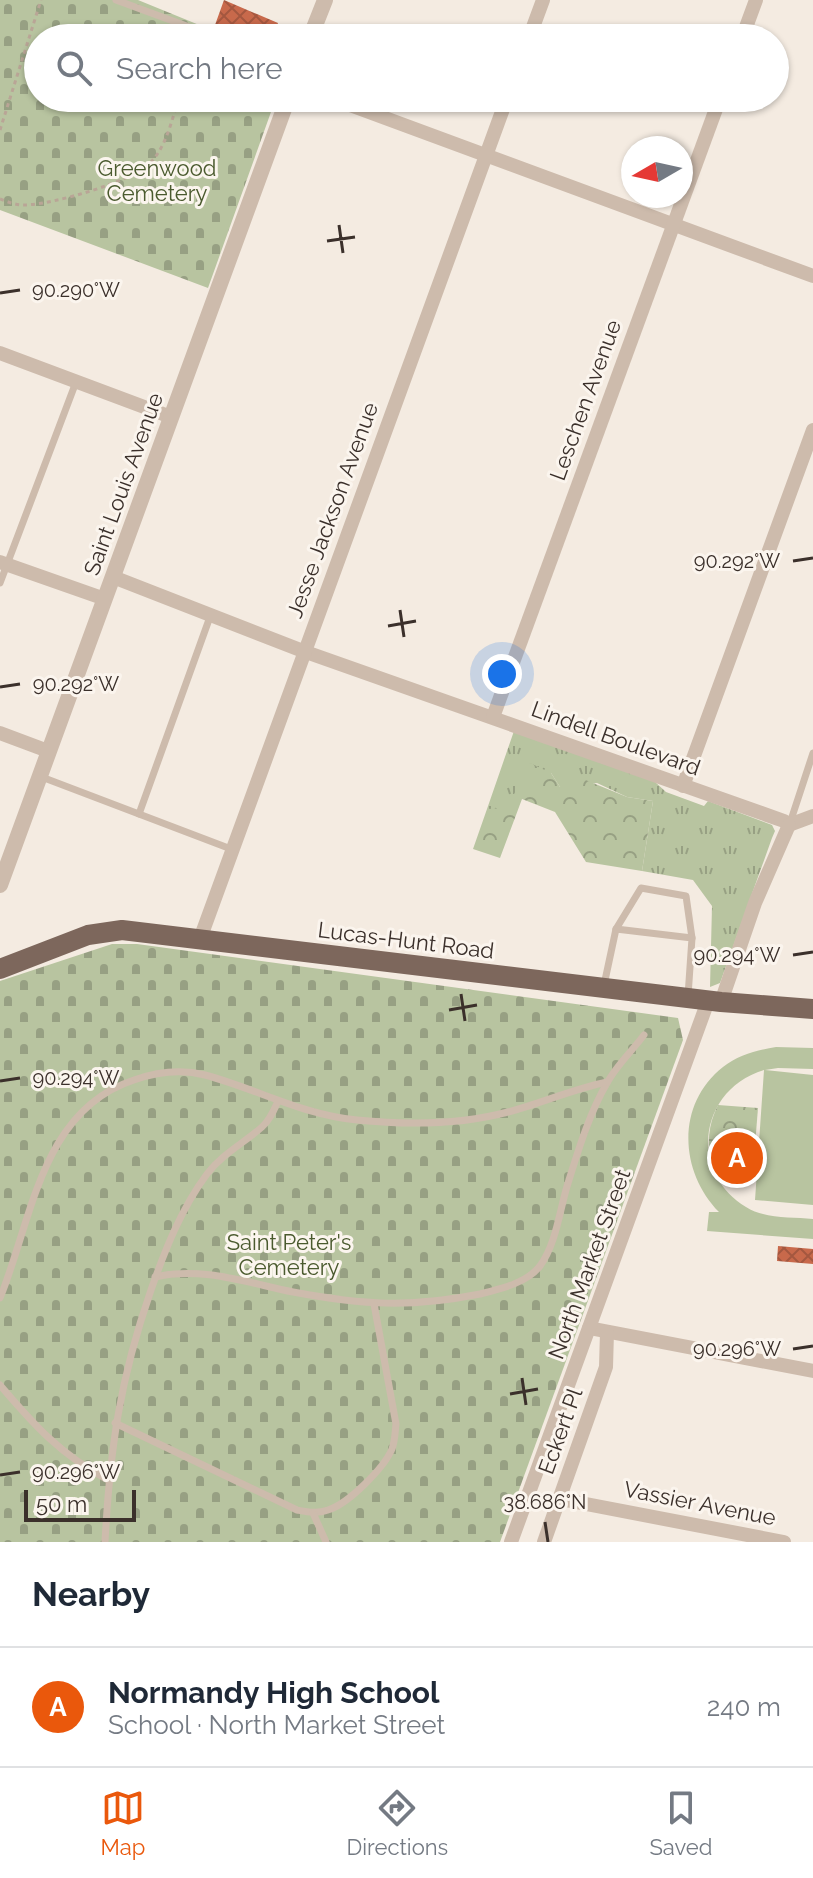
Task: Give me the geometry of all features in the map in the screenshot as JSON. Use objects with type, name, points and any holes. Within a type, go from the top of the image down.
[{"type":"main road","name":"Lucas-Hunt Road","points":[[0,969],[102,932],[140,931],[705,1000],[813,1009]]},
{"type":"street","points":[[316,24],[325,0]]},
{"type":"street","points":[[534,24],[543,0]]},
{"type":"street","points":[[747,24],[756,0]]},
{"type":"street","name":"Saint Louis Avenue","points":[[0,885],[283,112]]},
{"type":"street","points":[[368,112],[813,276]]},
{"type":"street","name":"Jesse Jackson Avenue","points":[[200,939],[502,112]]},
{"type":"street","name":"Leschen Avenue","points":[[493,717],[715,112]]},
{"type":"street","points":[[0,353],[171,417]]},
{"type":"street","points":[[683,786],[813,430]]},
{"type":"street","points":[[3,563],[105,599]]},
{"type":"street","name":"Lindell Boulevard","points":[[113,577],[303,651],[789,825]]},
{"type":"street","points":[[0,733],[48,751]]},
{"type":"street","points":[[789,825],[813,816]]},
{"type":"street","name":"North Market Street","points":[[511,1542],[705,1000],[755,903],[789,825]]},
{"type":"street","points":[[589,1328],[813,1371]]},
{"type":"street","name":"Eckert Pl","points":[[544,1542],[606,1367],[607,1332]]},
{"type":"street","name":"Vassier Avenue","points":[[560,1499],[784,1542]]},
{"type":"lane","points":[[116,0],[181,24]]},
{"type":"lane","points":[[0,583],[3,563],[76,382]]},
{"type":"lane","points":[[139,814],[211,614]]},
{"type":"lane","points":[[789,825],[813,753]]},
{"type":"lane","points":[[39,776],[231,849]]},
{"type":"lane","points":[[603,988],[616,929],[641,888],[686,896],[705,1000]]},
{"type":"lane","points":[[616,929],[692,938]]},
{"type":"lane","points":[[155,1277],[173,1273],[202,1274],[374,1304],[430,1303],[511,1285],[539,1268],[547,1255],[568,1180],[607,1082],[644,1035]]},
{"type":"lane","points":[[0,1298],[49,1159],[82,1109],[98,1096],[147,1075],[184,1071],[205,1075],[327,1116],[429,1123],[469,1120],[507,1112],[607,1082]]},
{"type":"lane","points":[[105,1542],[115,1423],[127,1365],[167,1245],[207,1174],[223,1157],[262,1127],[278,1101]]},
{"type":"lane","points":[[115,1423],[282,1503],[313,1513],[338,1507],[366,1483],[391,1451],[396,1424],[374,1304]]},
{"type":"lane","points":[[0,1385],[58,1448],[78,1464],[108,1480]]},
{"type":"lane","points":[[313,1513],[326,1542]]},
{"type":"path","points":[[33,24],[41,0]]},
{"type":"path","points":[[0,130],[24,54]]},
{"type":"path","points":[[0,199],[18,205],[42,203],[114,183],[142,171],[163,145],[174,112]]},
{"type":"green space","name":"Greenwood Cemetery","points":[[0,0],[138,0],[197,24],[24,24],[24,112],[271,112],[208,288],[0,210]]},
{"type":"green space","points":[[514,731],[654,781],[666,792],[704,806],[708,801],[772,825],[775,831],[720,983],[710,987],[712,906],[693,880],[642,871],[653,801],[627,797],[597,783],[560,787],[551,773],[507,809],[487,809]]},
{"type":"green space","points":[[530,763],[551,773],[560,787],[571,774],[627,797],[653,801],[642,871],[586,862],[555,812],[522,799],[500,858],[473,849],[487,809],[507,808]]},
{"type":"green space","name":"Saint Peter's Cemetery","points":[[112,944],[137,944],[678,1018],[683,1040],[500,1542],[0,1542],[0,981]]},
{"type":"green space","points":[[776,1047],[813,1048],[813,1069],[765,1070],[813,1075],[813,1205],[755,1200],[764,1070],[742,1080],[726,1094],[715,1112],[709,1132],[709,1153],[715,1173],[727,1192],[761,1214],[813,1219],[813,1239],[707,1231],[709,1212],[719,1212],[706,1196],[690,1158],[688,1138],[697,1100],[708,1082],[723,1067],[748,1054]]},
{"type":"green space","points":[[718,1105],[758,1108],[753,1170],[713,1166],[709,1135]]},
{"type":"building","points":[[224,0],[278,23],[278,24],[215,24]]},
{"type":"building","points":[[778,1246],[813,1249],[813,1264],[777,1261]]},
{"type":"place","name":"Normandy High School","points":[[737,1158]]}]
